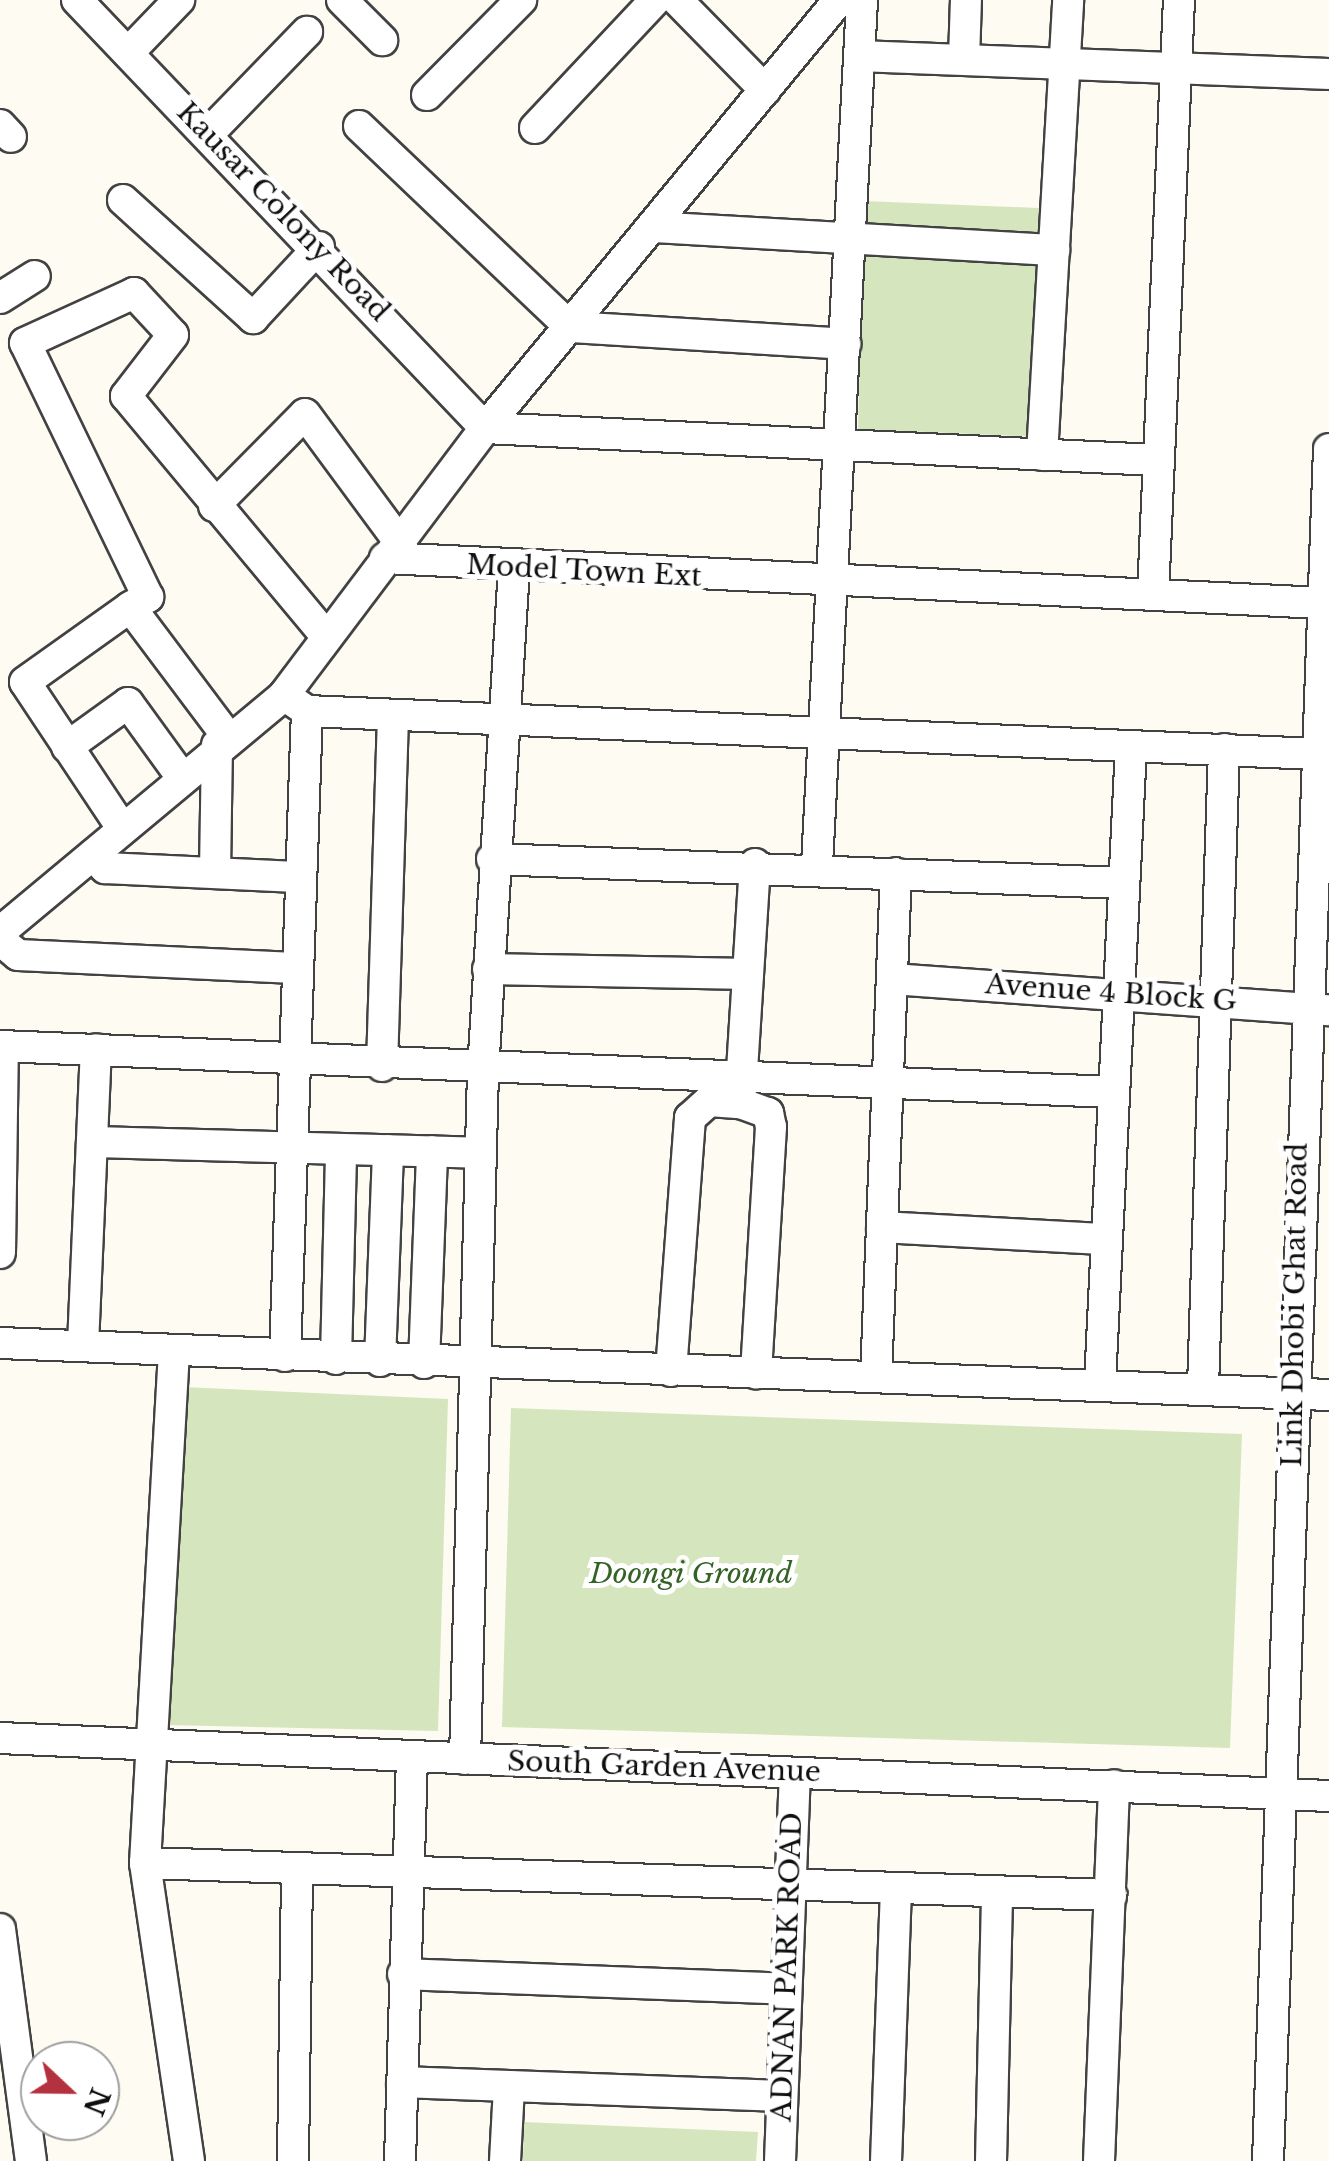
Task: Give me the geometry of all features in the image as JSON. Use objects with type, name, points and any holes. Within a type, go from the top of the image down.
[{"type":"street","name":"Kausar Colony Road","points":[[77,0],[319,247],[486,428]]},
{"type":"street","points":[[128,53],[179,0]]},
{"type":"street","points":[[342,0],[382,40]]},
{"type":"street","points":[[427,96],[521,0]]},
{"type":"street","points":[[535,128],[655,0]]},
{"type":"street","points":[[285,1356],[294,1059],[296,703],[326,638],[392,549],[486,428],[840,0]]},
{"type":"street","points":[[818,865],[837,584],[862,0]]},
{"type":"street","points":[[964,59],[966,0]]},
{"type":"street","points":[[1042,455],[1068,0]]},
{"type":"street","points":[[1153,595],[1155,460],[1179,0]]},
{"type":"street","points":[[689,4],[766,90]]},
{"type":"street","points":[[209,133],[308,32]]},
{"type":"street","points":[[860,56],[1066,57],[1329,74]]},
{"type":"street","points":[[359,126],[570,327],[845,344]]},
{"type":"street","points":[[123,200],[252,318],[319,247]]},
{"type":"street","points":[[652,227],[853,232],[1054,250]]},
{"type":"street","points":[[0,298],[34,276]]},
{"type":"street","points":[[122,828],[25,682],[148,597],[22,349],[130,291],[173,335],[126,396],[326,638]]},
{"type":"street","points":[[214,506],[305,414],[392,549]]},
{"type":"street","points":[[486,428],[1155,460]]},
{"type":"street","name":"Link Dhobi Ghat Road","points":[[1268,2161],[1293,1393],[1316,1009],[1316,754],[1329,448]]},
{"type":"street","name":"Model Town Ext","points":[[392,549],[514,568],[1323,603]]},
{"type":"street","points":[[465,1758],[482,1071],[492,859],[514,568]]},
{"type":"street","points":[[130,607],[222,740],[215,872]]},
{"type":"street","points":[[67,747],[128,703],[183,779]]},
{"type":"street","points":[[0,932],[183,779],[222,740],[296,703],[394,715],[502,714],[1316,754]]},
{"type":"street","points":[[382,1066],[394,715]]},
{"type":"street","points":[[1100,1383],[1131,746]]},
{"type":"street","points":[[1203,1387],[1224,750]]},
{"type":"street","points":[[93,855],[105,868],[297,877]]},
{"type":"street","points":[[492,859],[818,865],[896,873],[1123,883]]},
{"type":"street","points":[[740,1091],[754,864]]},
{"type":"street","points":[[876,1377],[896,873]]},
{"type":"street","points":[[0,940],[18,955],[295,968]]},
{"type":"street","points":[[488,969],[748,974]]},
{"type":"street","name":"Avenue 4 Block G","points":[[893,980],[1118,990],[1316,1009]]},
{"type":"street","points":[[0,1253],[2,1046],[294,1059],[740,1091],[887,1082],[1113,1092]]},
{"type":"street","points":[[83,1345],[96,1049]]},
{"type":"street","points":[[672,1371],[690,1118],[709,1102],[740,1091]]},
{"type":"street","points":[[740,1091],[768,1113],[771,1127],[756,1374]]},
{"type":"street","points":[[92,1142],[480,1153]]},
{"type":"street","points":[[336,1359],[340,1149]]},
{"type":"street","points":[[380,1360],[388,1150]]},
{"type":"street","points":[[424,1363],[432,1152]]},
{"type":"street","points":[[882,1227],[1106,1239]]},
{"type":"street","points":[[0,1343],[477,1366],[1100,1383],[1329,1395]]},
{"type":"street","points":[[174,1351],[145,1863],[189,2161]]},
{"type":"street","name":"South Garden Avenue","points":[[0,1738],[1329,1796]]},
{"type":"street","points":[[400,2161],[412,1757]]},
{"type":"street","name":"ADNAN PARK ROAD","points":[[780,2161],[795,1773]]},
{"type":"street","points":[[1099,2161],[1114,1786]]},
{"type":"street","points":[[145,1863],[791,1884],[997,1896],[1110,1895]]},
{"type":"street","points":[[293,2161],[297,1869]]},
{"type":"street","points":[[886,2161],[896,1892]]},
{"type":"street","points":[[991,2161],[997,1896]]},
{"type":"street","points":[[0,1929],[31,2161]]},
{"type":"street","points":[[404,1974],[785,1989]]},
{"type":"street","points":[[402,2082],[781,2096]]},
{"type":"street","points":[[505,2161],[509,2086]]},
{"type":"green space","points":[[864,201],[1039,208],[1038,437],[858,429]]},
{"type":"green space","points":[[183,1387],[448,1399],[438,1731],[166,1725]]},
{"type":"green space","name":"Doongi Ground","points":[[511,1408],[1242,1434],[1230,1748],[502,1727]]},
{"type":"green space","points":[[524,2122],[758,2132],[756,2161],[523,2161]]}]
